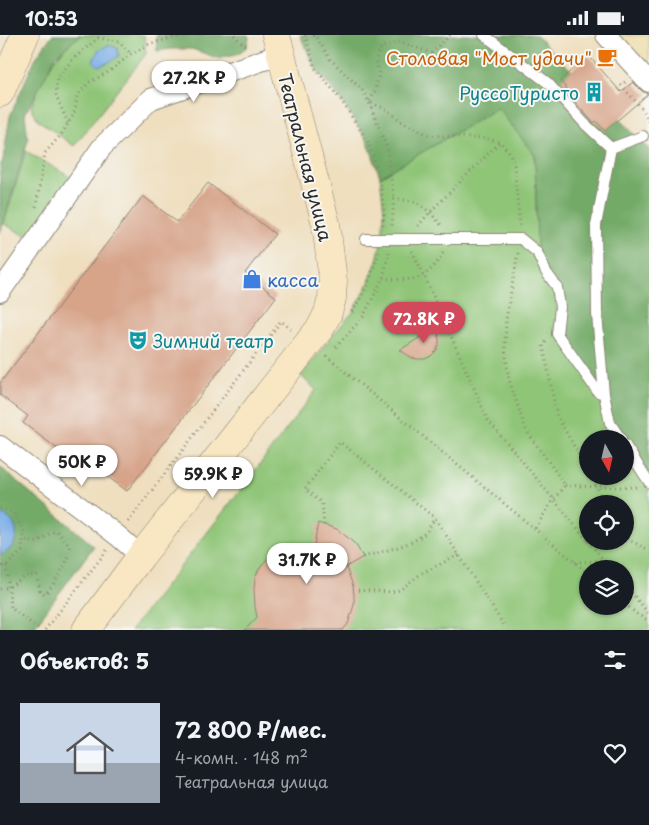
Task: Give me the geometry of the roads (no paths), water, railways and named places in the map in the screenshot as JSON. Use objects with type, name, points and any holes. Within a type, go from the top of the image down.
[{"type":"main road","points":[[0,93],[26,35]]},
{"type":"main road","name":"Театральная улица","points":[[86,630],[141,556],[321,327],[328,313],[332,298],[333,281],[326,224],[278,43]]},
{"type":"street","points":[[606,35],[649,82]]},
{"type":"street","name":"Театральная улица","points":[[0,292],[102,147],[151,99],[278,43]]},
{"type":"street","points":[[0,446],[118,536],[141,556]]},
{"type":"lane","points":[[484,35],[548,83],[585,124],[611,148]]},
{"type":"lane","points":[[611,148],[643,135]]},
{"type":"lane","points":[[611,148],[596,225],[597,314],[604,394],[610,423],[615,430]]},
{"type":"lane","points":[[366,239],[521,239],[537,252],[546,272],[557,287],[560,307],[557,334],[598,392],[604,394]]},
{"type":"lane","points":[[634,463],[645,485]]},
{"type":"water","points":[[108,45],[117,48],[119,56],[108,63],[98,66],[93,61],[98,51]]},
{"type":"water","points":[[0,514],[12,522],[16,534],[12,546],[0,555]]},
{"type":"place","name":"Столовая \"Мост удачи\"","points":[[607,57]]},
{"type":"place","name":"РуссоТуристо","points":[[594,92]]},
{"type":"place","name":"касса","points":[[252,279]]},
{"type":"place","name":"Зимний театр","points":[[138,340]]}]
